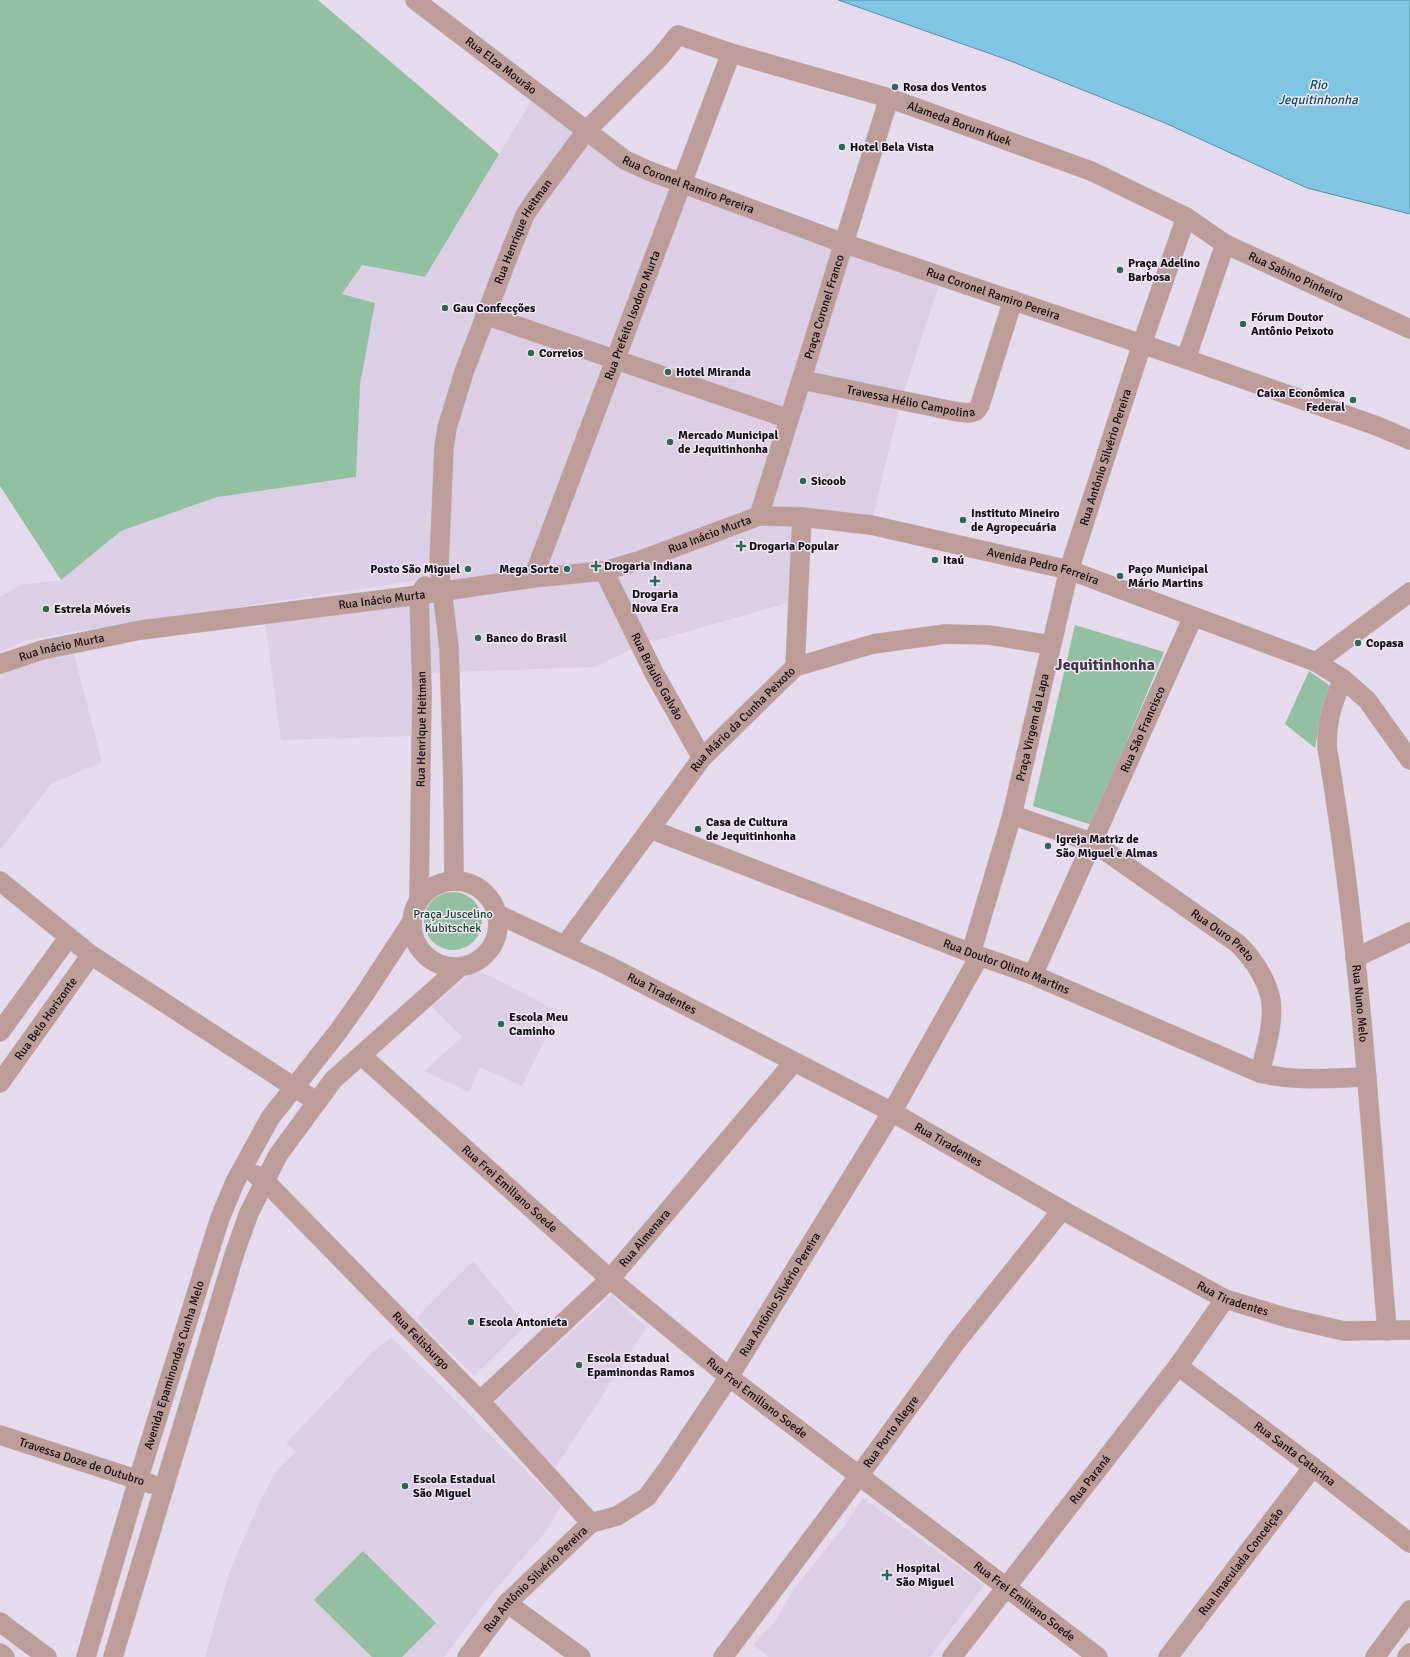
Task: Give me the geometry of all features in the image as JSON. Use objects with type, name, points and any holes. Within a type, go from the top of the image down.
[{"type":"street","name":"Rua Elza Mourão","points":[[415,0],[586,131]]},
{"type":"street","name":"Rua Henrique Heitman","points":[[454,880],[449,648],[439,565],[444,447],[454,401],[485,315],[525,215],[586,131],[660,56],[678,35]]},
{"type":"street","name":"Alameda Borum Kuek","points":[[678,35],[731,53],[889,98],[1092,171],[1186,217]]},
{"type":"street","name":"Rua Prefeito Isodoro Murta","points":[[533,578],[731,53]]},
{"type":"street","name":"Praça Coronel Franco","points":[[759,516],[889,98]]},
{"type":"street","name":"Rua Coronel Ramiro Pereira","points":[[586,131],[625,160],[682,185],[843,243],[1186,359],[1377,426],[1410,440]]},
{"type":"street","name":"Rua Sabino Pinheiro","points":[[1186,217],[1225,244],[1410,329]]},
{"type":"street","points":[[1142,344],[1186,217]]},
{"type":"street","points":[[1186,359],[1225,244]]},
{"type":"street","name":"Travessa Hélio Campolina","points":[[802,380],[958,412],[969,413],[976,411],[980,404],[1013,300]]},
{"type":"street","points":[[485,315],[789,419]]},
{"type":"street","name":"Rua Antônio Silvério Pereira","points":[[1069,570],[1142,344]]},
{"type":"street","name":"Avenida Pedro Ferreira","points":[[759,516],[802,517],[871,525],[1069,570],[1316,662],[1343,679],[1367,700],[1410,760]]},
{"type":"street","name":"Rua Inácio Murta","points":[[0,664],[42,650],[141,630],[443,592],[533,578],[604,571],[641,560],[759,516]]},
{"type":"street","points":[[795,667],[802,517]]},
{"type":"street","points":[[419,595],[439,565]]},
{"type":"street","name":"Praça Virgem da Lapa","points":[[975,955],[1012,816],[1069,570]]},
{"type":"street","name":"Rua Bráulio Galvão","points":[[604,571],[654,673],[702,758]]},
{"type":"street","points":[[1316,662],[1410,592]]},
{"type":"street","name":"Rua Henrique Heitman","points":[[419,595],[422,691],[419,898]]},
{"type":"street","name":"Rua São Francisco","points":[[1033,976],[1094,843],[1194,617]]},
{"type":"street","name":"Rua Mário da Cunha Peixoto","points":[[565,945],[702,758],[795,667],[873,644],[945,634],[989,635],[1051,644]]},
{"type":"street","name":"Rua Nuno Melo","points":[[1343,679],[1331,707],[1327,726],[1327,747],[1355,958],[1367,1077],[1387,1331]]},
{"type":"street","points":[[1012,816],[1094,843]]},
{"type":"street","name":"Rua Doutor Olinto Martins","points":[[650,829],[1033,976],[1260,1073],[1299,1080],[1367,1077]]},
{"type":"street","name":"Rua Ouro Preto","points":[[1094,843],[1237,943],[1247,953],[1256,966],[1271,1000],[1268,1036],[1260,1073]]},
{"type":"street","points":[[113,1657],[235,1252],[249,1213],[278,1155],[333,1080],[460,967],[474,962],[486,954],[494,942],[498,928],[497,914],[491,900],[481,889],[468,882],[454,880],[440,883],[428,889],[419,898],[413,910],[411,923],[413,937],[420,950],[431,960],[445,966],[460,967]]},
{"type":"street","points":[[0,881],[68,938],[92,955],[317,1102]]},
{"type":"street","name":"Rua Tiradentes","points":[[497,914],[607,965],[892,1112],[1062,1210],[1225,1299],[1288,1318],[1344,1331],[1410,1330]]},
{"type":"street","points":[[294,1086],[338,1033],[411,923]]},
{"type":"street","points":[[1355,958],[1410,932]]},
{"type":"street","points":[[0,1032],[68,938]]},
{"type":"street","name":"Rua Belo Horizonte","points":[[0,1083],[92,955]]},
{"type":"street","name":"Rua Antônio Silvério Pereira","points":[[467,1657],[508,1602],[591,1523],[617,1516],[647,1497],[728,1377],[892,1112],[975,955]]},
{"type":"street","name":"Rua Frei Emiliano Soede","points":[[361,1055],[610,1279],[728,1377],[858,1477],[1098,1657]]},
{"type":"street","name":"Rua Almenara","points":[[480,1401],[610,1279],[794,1062]]},
{"type":"street","name":"Avenida Epaminondas Cunha Melo","points":[[86,1657],[138,1480],[220,1218],[244,1166],[270,1118],[294,1086]]},
{"type":"street","name":"Rua Felisburgo","points":[[244,1166],[265,1182],[480,1401],[591,1523]]},
{"type":"street","name":"Rua Porto Alegre","points":[[723,1657],[858,1477],[956,1342],[1062,1210]]},
{"type":"street","name":"Rua Paraná","points":[[952,1657],[1178,1366],[1225,1299]]},
{"type":"street","name":"Rua Santa Catarina","points":[[1178,1366],[1313,1467],[1410,1543]]},
{"type":"street","name":"Travessa Doze de Outubro","points":[[0,1435],[164,1489]]},
{"type":"street","name":"Rua Imaculada Conceição","points":[[1168,1657],[1313,1467]]},
{"type":"street","points":[[508,1602],[581,1657]]},
{"type":"street","points":[[1375,1657],[1410,1610]]},
{"type":"street","points":[[0,1622],[47,1657]]},
{"type":"street","points":[[0,1653],[5,1657]]},
{"type":"street","points":[[1407,1657],[1410,1653]]},
{"type":"shaded area","points":[[536,93],[625,160],[942,276],[901,400],[871,525],[802,517],[798,600],[640,645],[594,667],[421,673],[416,736],[281,740],[264,614],[419,595],[418,580],[72,632],[23,641],[0,652],[0,597],[21,585],[61,580],[121,531],[217,497],[356,477],[360,385],[375,304],[342,294],[362,265],[425,277]]},
{"type":"shaded area","points":[[71,643],[102,762],[51,784],[0,850],[0,667]]},
{"type":"shaded area","name":"Escola Meu Caminho","points":[[476,969],[559,1012],[522,1086],[480,1067],[469,1092],[424,1071],[462,1037],[432,1007]]},
{"type":"shaded area","name":"Escola Antonieta","points":[[473,1261],[526,1325],[474,1376],[416,1318]]},
{"type":"shaded area","name":"Escola Estadual Epaminondas Ramos","points":[[612,1295],[646,1328],[554,1470],[495,1402]]},
{"type":"shaded area","name":"Escola Estadual São Miguel","points":[[391,1337],[561,1506],[547,1530],[488,1598],[444,1657],[205,1657],[229,1573],[259,1503],[277,1470],[296,1452],[286,1443],[370,1355]]},
{"type":"shaded area","name":"Hospital São Miguel","points":[[863,1498],[984,1585],[930,1657],[769,1657],[753,1645],[775,1621],[796,1586],[845,1525]]},
{"type":"green space","points":[[0,0],[318,0],[499,154],[425,277],[362,265],[342,294],[375,303],[360,385],[356,477],[217,497],[121,531],[61,580],[0,486]]},
{"type":"green space","points":[[1075,625],[1164,652],[1092,825],[1033,806]]},
{"type":"green space","points":[[1309,671],[1333,688],[1321,717],[1315,748],[1285,724]]},
{"type":"green space","name":"Praça Juscelino Kubitschek","points":[[453,892],[464,894],[477,905],[480,910],[482,921],[480,932],[469,945],[464,948],[453,950],[442,948],[429,937],[426,932],[424,921],[426,910],[437,897],[442,894]]},
{"type":"green space","points":[[363,1551],[436,1623],[402,1657],[372,1657],[314,1600]]},
{"type":"water","name":"Rio Jequitinhonha","points":[[838,0],[1410,0],[1410,214],[1307,188],[1165,123],[1008,60]]},
{"type":"place","name":"Rosa dos Ventos","points":[[895,87]]},
{"type":"place","name":"Hotel Bela Vista","points":[[842,147]]},
{"type":"place","name":"Praça Adelino Barbosa","points":[[1120,270]]},
{"type":"place","name":"Gau Confecções","points":[[445,308]]},
{"type":"place","name":"Fórum Doutor Antônio Peixoto","points":[[1243,324]]},
{"type":"place","name":"Correios","points":[[531,353]]},
{"type":"place","name":"Hotel Miranda","points":[[668,372]]},
{"type":"place","name":"Caixa Econômica Federal","points":[[1353,400]]},
{"type":"place","name":"Mercado Municipal de Jequitinhonha","points":[[670,442]]},
{"type":"place","name":"Sicoob","points":[[803,481]]},
{"type":"place","name":"Instituto Mineiro de Agropecuária","points":[[963,520]]},
{"type":"place","name":"Drogaria Popular","points":[[741,546]]},
{"type":"place","name":"Itaú","points":[[935,560]]},
{"type":"place","name":"Drogaria Indiana","points":[[596,566]]},
{"type":"place","name":"Posto São Miguel","points":[[468,569]]},
{"type":"place","name":"Mega Sorte","points":[[567,569]]},
{"type":"place","name":"Paço Municipal Mário Martins","points":[[1120,576]]},
{"type":"place","name":"Drogaria Nova Era","points":[[655,581]]},
{"type":"place","name":"Estrela Móveis","points":[[46,609]]},
{"type":"place","name":"Banco do Brasil","points":[[478,638]]},
{"type":"place","name":"Copasa","points":[[1358,643]]},
{"type":"place","name":"Casa de Cultura de Jequitinhonha","points":[[698,829]]},
{"type":"place","name":"Igreja Matriz de São Miguel e Almas","points":[[1048,846]]},
{"type":"place","name":"Escola Meu Caminho","points":[[501,1024]]},
{"type":"place","name":"Escola Antonieta","points":[[471,1322]]},
{"type":"place","name":"Escola Estadual Epaminondas Ramos","points":[[579,1365]]},
{"type":"place","name":"Escola Estadual São Miguel","points":[[405,1486]]},
{"type":"place","name":"Hospital São Miguel","points":[[887,1575]]},
{"type":"district","name":"Jequitinhonha","points":[[1105,664]]}]
